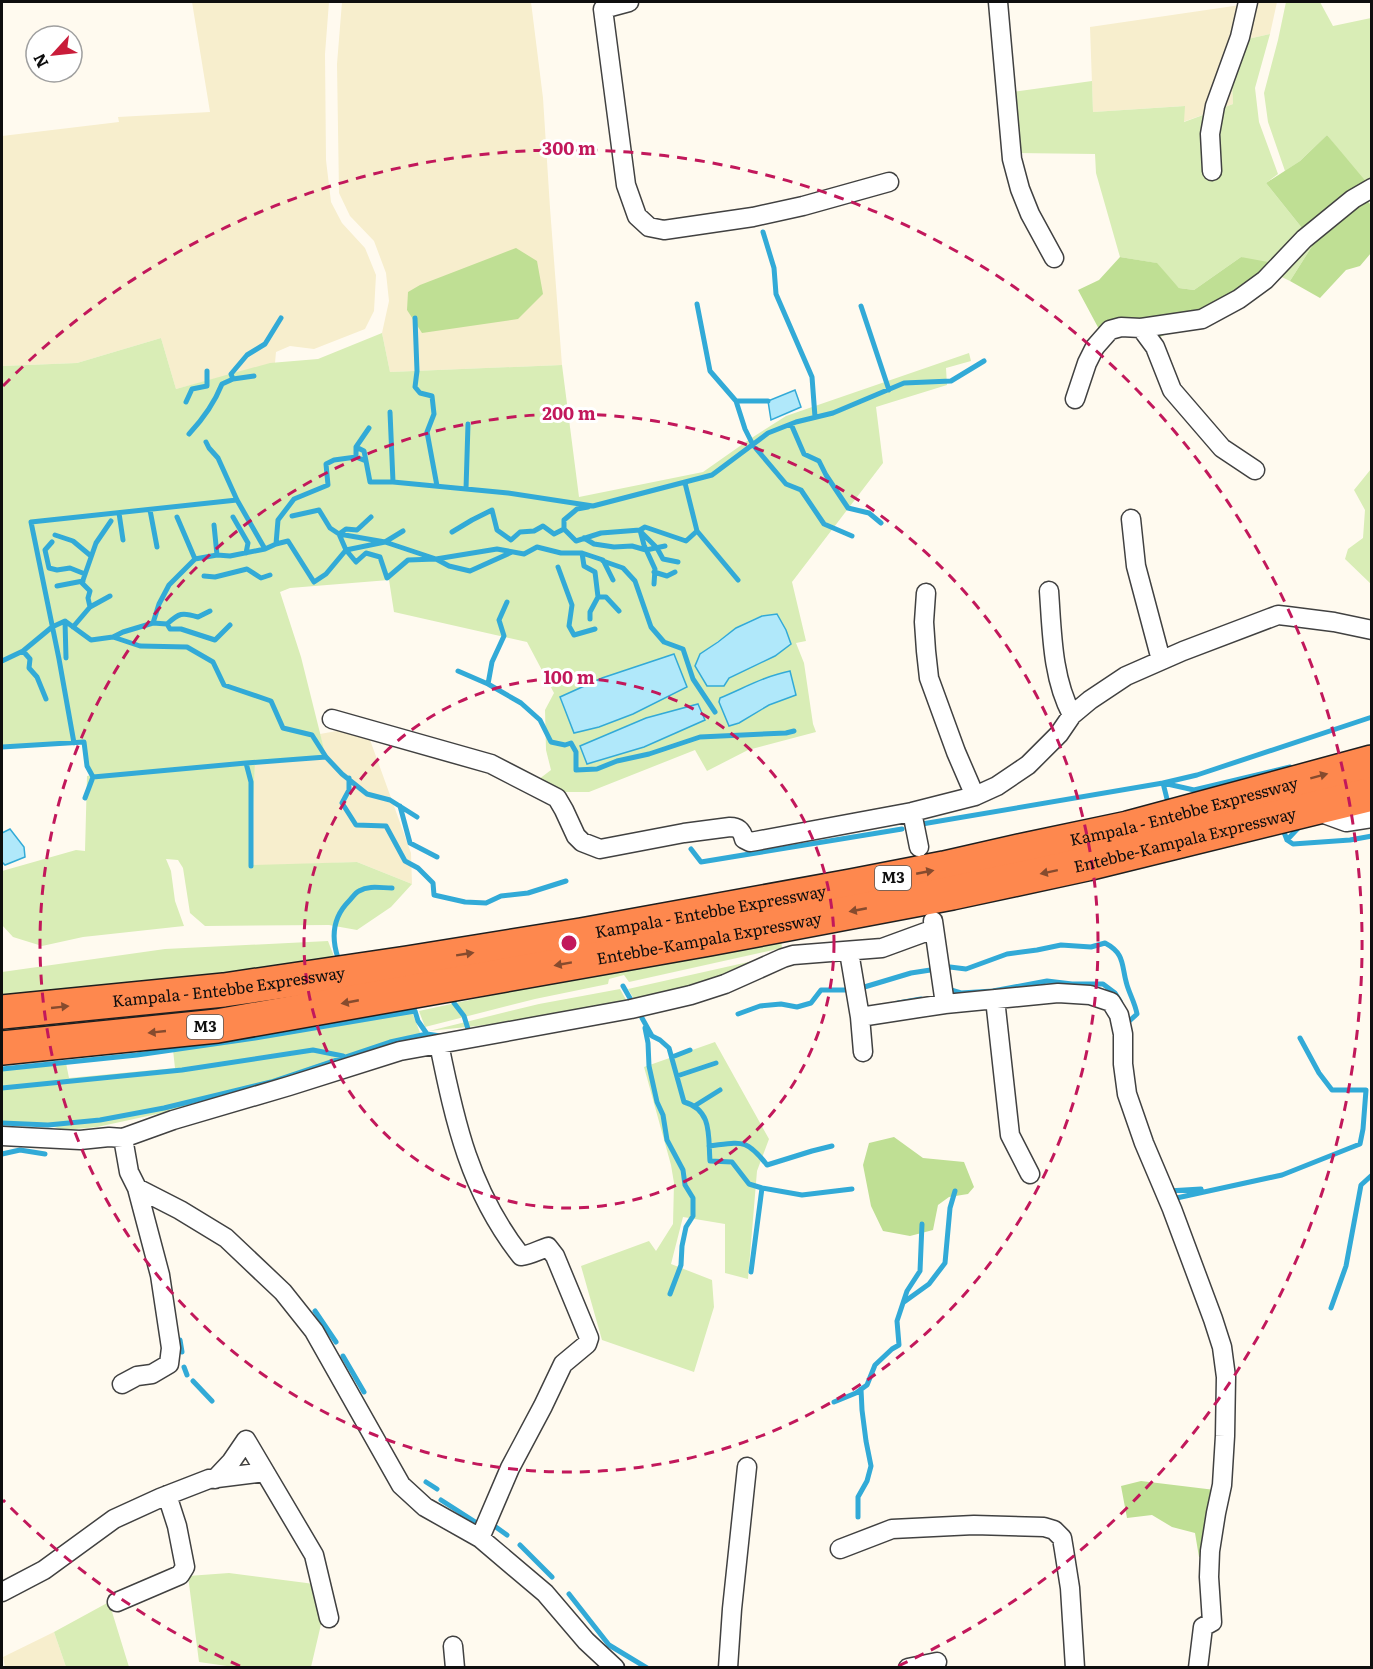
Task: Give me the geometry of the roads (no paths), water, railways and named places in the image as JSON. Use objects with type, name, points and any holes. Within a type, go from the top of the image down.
[{"type":"highway","name":"Kampala - Entebbe Expressway","points":[[2,1012],[224,990],[407,963],[581,935],[851,886],[1128,828],[1371,762]]},
{"type":"highway","name":"Entebbe-Kampala Expressway","points":[[2,1048],[217,1026],[709,939],[1087,864],[1371,794]]},
{"type":"street","points":[[629,2],[603,9],[626,185],[637,216],[649,227],[664,230],[753,217],[803,206],[889,182]]},
{"type":"street","points":[[998,2],[1012,159],[1030,214],[1054,258]]},
{"type":"street","points":[[1212,171],[1210,134],[1215,106],[1240,37],[1248,2]]},
{"type":"street","points":[[1075,399],[1095,347],[1110,330],[1121,327],[1142,328],[1202,319],[1265,280],[1304,239],[1353,199],[1371,188]]},
{"type":"street","points":[[1142,328],[1155,347],[1173,390],[1222,448],[1255,470]]},
{"type":"street","points":[[1131,519],[1136,566],[1161,660]]},
{"type":"street","points":[[1049,591],[1052,639],[1059,679],[1066,705],[1072,715]]},
{"type":"street","points":[[926,593],[924,622],[929,678],[975,796]]},
{"type":"street","points":[[332,719],[491,764],[557,798],[576,836],[582,842],[600,849],[730,827],[737,827],[744,839],[756,842],[912,812],[975,796],[998,786],[1028,765],[1059,734],[1072,715],[1108,686],[1161,660],[1278,615],[1334,622],[1371,630]]},
{"type":"street","points":[[1311,809],[1346,822],[1371,818]]},
{"type":"street","points":[[912,812],[918,847]]},
{"type":"street","points":[[2,1136],[80,1140],[123,1138],[173,1120],[400,1051],[631,1009],[691,995],[725,984],[793,955],[882,948],[933,925],[945,1004]]},
{"type":"street","points":[[849,952],[860,1017],[863,1052]]},
{"type":"street","points":[[860,1017],[945,1004],[1058,993],[1090,995],[1111,1002],[1119,1015],[1123,1034],[1122,1064],[1127,1095],[1213,1319],[1222,1347],[1226,1377],[1222,1485],[1210,1551],[1212,1622],[1203,1627],[1198,1668]]},
{"type":"street","points":[[995,999],[1011,1135],[1030,1174]]},
{"type":"street","points":[[439,1044],[450,1101],[462,1145],[471,1171],[494,1218],[521,1256],[548,1248],[555,1256],[589,1338],[587,1344],[562,1364],[510,1468],[480,1538]]},
{"type":"street","points":[[122,1384],[138,1376],[152,1374],[169,1364],[171,1348],[160,1275],[137,1188],[129,1172],[123,1138]]},
{"type":"street","points":[[137,1188],[180,1210],[226,1238],[283,1292],[314,1330],[401,1485],[425,1507],[480,1538],[545,1593],[586,1641],[615,1668]]},
{"type":"street","points":[[215,1479],[231,1462],[246,1440],[314,1555],[329,1617]]},
{"type":"street","points":[[728,1668],[747,1467]]},
{"type":"street","points":[[2,1592],[44,1570],[114,1519],[167,1495],[215,1479],[265,1472]]},
{"type":"street","points":[[117,1602],[180,1575],[185,1567],[177,1526],[167,1495]]},
{"type":"street","points":[[840,1550],[892,1529],[974,1525],[1044,1527],[1054,1530],[1062,1538],[1070,1588],[1075,1668]]},
{"type":"street","points":[[453,1646],[456,1668]]},
{"type":"street","points":[[908,1668],[937,1662]]},
{"type":"water","points":[[795,390],[801,407],[771,420],[768,401]]},
{"type":"water","points":[[777,614],[791,644],[775,656],[729,678],[724,686],[707,686],[695,666],[700,654],[736,628],[762,616]]},
{"type":"water","points":[[674,654],[687,687],[633,714],[599,727],[574,733],[560,697],[602,678]]},
{"type":"water","points":[[790,671],[796,695],[769,705],[739,723],[729,726],[719,702],[720,698],[763,679]]},
{"type":"water","points":[[698,704],[705,720],[644,747],[587,764],[580,746],[646,718]]},
{"type":"water","points":[[10,829],[24,847],[25,857],[5,865],[2,862],[2,833]]},
{"type":"waterway","points":[[763,232],[774,268],[776,294],[812,377],[815,417]]},
{"type":"waterway","points":[[697,304],[710,371],[736,401],[768,401]]},
{"type":"waterway","points":[[861,306],[889,390]]},
{"type":"waterway","points":[[233,379],[231,374],[247,355],[265,344],[281,318]]},
{"type":"waterway","points":[[415,318],[417,371],[415,387],[420,393],[432,396],[434,414],[427,432],[437,486]]},
{"type":"waterway","points":[[393,482],[508,493],[593,506],[712,475],[768,433],[796,422],[833,413],[904,383],[951,381],[984,361]]},
{"type":"waterway","points":[[186,402],[192,389],[207,386],[207,371]]},
{"type":"waterway","points":[[189,434],[208,411],[222,384],[233,379],[254,376]]},
{"type":"waterway","points":[[736,401],[753,445],[786,484],[801,490],[824,524],[852,536]]},
{"type":"waterway","points":[[366,461],[370,482],[393,482],[390,412]]},
{"type":"waterway","points":[[466,489],[468,424]]},
{"type":"waterway","points":[[791,424],[804,454],[819,461],[848,508],[869,513],[881,523]]},
{"type":"waterway","points":[[265,549],[276,544],[278,520],[294,499],[328,485],[326,464],[334,460],[356,457],[356,447],[369,428]]},
{"type":"waterway","points":[[113,637],[153,623],[159,604],[169,585],[195,559],[217,555],[230,556],[265,549],[237,500],[218,458],[206,442]]},
{"type":"waterway","points":[[356,447],[364,451],[366,461],[356,457]]},
{"type":"waterway","points":[[685,483],[697,531],[738,580]]},
{"type":"waterway","points":[[74,743],[31,522],[237,500]]},
{"type":"waterway","points":[[564,529],[564,520],[577,509],[588,507]]},
{"type":"waterway","points":[[150,510],[157,547]]},
{"type":"waterway","points":[[292,516],[319,510],[330,528],[339,534],[346,529],[357,530],[371,517]]},
{"type":"waterway","points":[[452,532],[492,510],[497,530],[511,540],[520,532],[534,531],[543,526],[554,534],[564,529],[576,541],[601,533],[640,530],[645,527],[686,541],[697,531]]},
{"type":"waterway","points":[[119,513],[123,540]]},
{"type":"waterway","points":[[177,517],[195,559]]},
{"type":"waterway","points":[[233,517],[248,543],[246,553]]},
{"type":"waterway","points":[[73,627],[90,607],[88,598],[90,591],[82,583],[96,543],[111,521]]},
{"type":"waterway","points":[[214,525],[217,555]]},
{"type":"waterway","points":[[640,530],[655,569],[654,584]]},
{"type":"waterway","points":[[276,544],[288,541],[314,582],[326,574],[346,550],[385,542],[403,531]]},
{"type":"waterway","points":[[641,532],[657,548],[663,559],[678,562]]},
{"type":"waterway","points":[[339,534],[385,542],[436,559],[497,549],[524,554],[537,547],[561,553],[582,553],[603,560],[613,580]]},
{"type":"waterway","points":[[339,534],[346,550],[356,562],[366,553],[380,557],[387,578],[408,560],[436,559],[449,566],[470,571],[512,552]]},
{"type":"waterway","points":[[55,535],[73,541],[91,556]]},
{"type":"waterway","points":[[584,538],[594,544],[614,547],[632,546],[646,550],[665,546]]},
{"type":"waterway","points":[[52,542],[45,550],[49,568],[57,570],[70,568],[85,574]]},
{"type":"waterway","points":[[582,553],[584,566],[595,572],[598,597],[590,612],[590,619]]},
{"type":"waterway","points":[[603,561],[623,568],[635,581],[651,627],[664,642],[683,649],[693,679],[715,712]]},
{"type":"waterway","points":[[558,567],[572,605],[569,626],[574,635],[595,629]]},
{"type":"waterway","points":[[204,576],[215,577],[247,569],[261,578],[270,575]]},
{"type":"waterway","points":[[654,572],[667,576],[675,572]]},
{"type":"waterway","points":[[57,586],[83,581]]},
{"type":"waterway","points":[[90,607],[110,596]]},
{"type":"waterway","points":[[598,597],[606,597],[619,611]]},
{"type":"waterway","points":[[458,671],[488,684],[492,662],[504,636],[499,620],[507,602]]},
{"type":"waterway","points":[[167,624],[181,614],[198,617],[210,611]]},
{"type":"waterway","points":[[65,621],[66,658]]},
{"type":"waterway","points":[[2,661],[23,651],[52,627],[65,621],[91,640],[113,637],[140,646],[187,647],[213,662],[224,685],[271,701],[283,728],[312,735],[326,757],[342,774],[367,794],[390,800],[417,817]]},
{"type":"waterway","points":[[153,623],[167,624],[170,629],[181,629],[215,640],[230,625]]},
{"type":"waterway","points":[[23,651],[30,659],[29,668],[37,677],[46,699]]},
{"type":"waterway","points":[[488,684],[521,703],[540,720],[551,742],[565,745],[571,743],[576,752],[576,770],[597,769],[700,737],[794,731]]},
{"type":"waterway","points":[[922,824],[1163,783],[1197,775],[1372,717]]},
{"type":"waterway","points":[[2,747],[84,742],[87,766],[93,777],[246,763],[251,782],[251,866]]},
{"type":"waterway","points":[[246,763],[326,757]]},
{"type":"waterway","points":[[1167,799],[1163,783],[1194,790],[1290,767]]},
{"type":"waterway","points":[[85,798],[93,777]]},
{"type":"waterway","points":[[349,778],[349,790],[342,803],[356,825],[386,826],[405,861],[418,868],[433,883],[434,895],[465,902],[486,903],[501,896],[528,893],[566,881]]},
{"type":"waterway","points":[[400,806],[410,843],[437,857]]},
{"type":"waterway","points":[[1287,840],[1301,825]]},
{"type":"waterway","points":[[1282,827],[1287,840],[1293,844],[1372,836]]},
{"type":"waterway","points":[[691,849],[701,862],[902,829]]},
{"type":"waterway","points":[[333,959],[338,958],[334,935],[337,921],[344,907],[356,893],[363,889],[392,888]]},
{"type":"waterway","points":[[862,991],[861,988],[911,973],[950,967],[966,969],[1007,954],[1061,945],[1091,947],[1105,943],[1120,956],[1136,1010],[1137,1014],[1126,1024]]},
{"type":"waterway","points":[[951,990],[961,993],[993,991],[1047,981],[1103,984],[1115,993],[1120,1001]]},
{"type":"waterway","points":[[623,986],[631,1000]]},
{"type":"waterway","points":[[738,1014],[760,1006],[781,1004],[797,1007],[811,1003],[821,990],[847,990]]},
{"type":"waterway","points":[[898,1003],[921,999]]},
{"type":"waterway","points":[[454,1003],[464,1016],[468,1029]]},
{"type":"waterway","points":[[2,1069],[137,1055],[415,1011],[418,1021],[427,1034]]},
{"type":"waterway","points":[[642,1018],[652,1036],[669,1048],[684,1102],[700,1111],[704,1118],[709,1134],[710,1161],[732,1162],[749,1184],[762,1188],[802,1195],[852,1189]]},
{"type":"waterway","points":[[645,1028],[649,1066],[657,1102],[663,1115],[667,1140],[683,1170],[685,1185],[693,1198],[693,1216],[686,1227],[681,1265],[670,1294]]},
{"type":"waterway","points":[[2,1123],[48,1125],[100,1120],[164,1108],[271,1082],[390,1042],[427,1034],[440,1036]]},
{"type":"waterway","points":[[1172,1199],[1282,1175],[1360,1144],[1366,1090],[1332,1090],[1319,1073],[1300,1038]]},
{"type":"waterway","points":[[2,1088],[182,1070],[313,1050],[343,1056]]},
{"type":"waterway","points":[[672,1057],[690,1050]]},
{"type":"waterway","points":[[677,1076],[716,1063]]},
{"type":"waterway","points":[[696,1105],[720,1090]]},
{"type":"waterway","points":[[709,1146],[729,1143],[743,1144],[754,1150],[767,1165],[832,1146]]},
{"type":"waterway","points":[[2,1154],[20,1150],[45,1154]]},
{"type":"waterway","points":[[1331,1308],[1346,1266],[1361,1185],[1372,1175]]},
{"type":"waterway","points":[[751,1272],[762,1188]]},
{"type":"waterway","points":[[1168,1191],[1201,1189]]},
{"type":"waterway","points":[[904,1302],[929,1284],[945,1263],[950,1208],[955,1191]]},
{"type":"waterway","points":[[834,1402],[856,1393],[867,1385],[875,1365],[899,1345],[897,1321],[907,1291],[920,1271],[922,1224]]},
{"type":"waterway","points":[[315,1311],[336,1342]]},
{"type":"waterway","points":[[180,1340],[182,1352]]},
{"type":"waterway","points":[[343,1356],[364,1392]]},
{"type":"waterway","points":[[184,1367],[187,1375]]},
{"type":"waterway","points":[[193,1381],[212,1401]]},
{"type":"waterway","points":[[858,1517],[858,1497],[867,1481],[871,1466],[861,1389]]},
{"type":"waterway","points":[[426,1482],[437,1489]]},
{"type":"waterway","points":[[441,1500],[480,1525]]},
{"type":"waterway","points":[[493,1525],[507,1535]]},
{"type":"waterway","points":[[520,1545],[552,1577]]},
{"type":"waterway","points":[[569,1594],[609,1645],[647,1668]]}]
